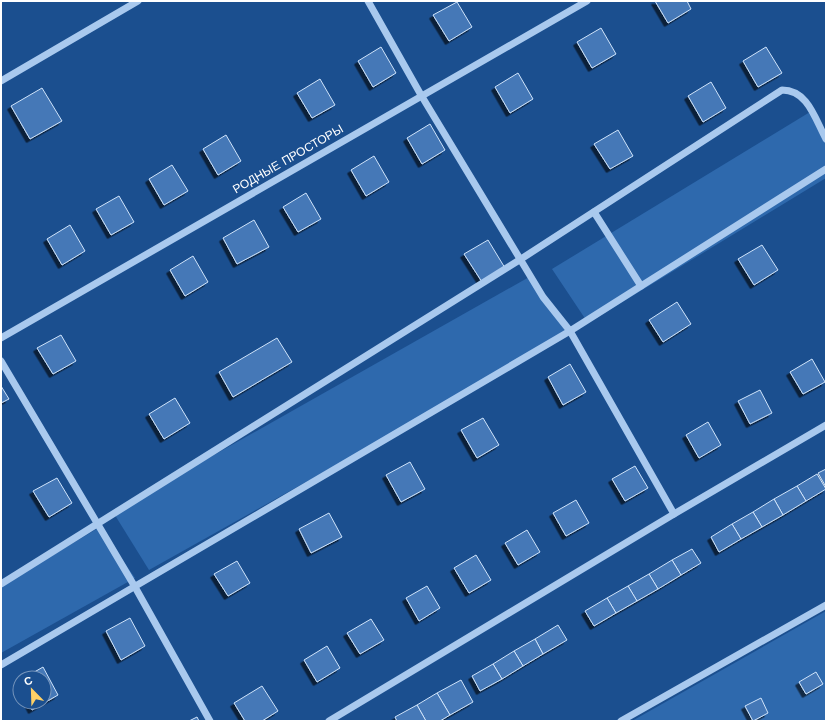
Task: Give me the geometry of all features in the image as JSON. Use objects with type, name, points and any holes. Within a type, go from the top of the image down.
[{"type":"street","points":[[1,81],[138,1]]},
{"type":"street","points":[[368,1],[420,95],[543,297],[570,331],[674,514]]},
{"type":"street","name":"РОДНЫЕ ПРОСТОРЫ","points":[[1,338],[420,95],[587,1]]},
{"type":"street","points":[[1,584],[98,525],[521,259],[782,90],[791,90],[804,98],[826,139]]},
{"type":"street","points":[[1,665],[570,331],[826,170]]},
{"type":"street","points":[[594,212],[641,286]]},
{"type":"street","points":[[1,361],[135,587],[210,721]]},
{"type":"street","points":[[330,721],[674,514],[826,425]]},
{"type":"street","points":[[621,721],[826,605]]},
{"type":"shaded area","points":[[810,112],[826,137],[826,178],[588,323],[552,269]]},
{"type":"shaded area","points":[[531,276],[568,335],[149,570],[113,512]]},
{"type":"shaded area","points":[[100,527],[135,578],[1,653],[1,586]]},
{"type":"shaded area","points":[[826,611],[826,721],[632,721]]},
{"type":"building","points":[[655,1],[687,1],[691,9],[668,23]]},
{"type":"building","points":[[457,2],[472,27],[449,41],[433,15]]},
{"type":"building","points":[[601,28],[616,54],[592,68],[577,42]]},
{"type":"building","points":[[381,47],[396,73],[373,87],[358,61]]},
{"type":"building","points":[[766,47],[782,73],[758,87],[743,61]]},
{"type":"building","points":[[518,73],[533,99],[510,113],[495,87]]},
{"type":"building","points":[[320,79],[335,105],[312,118],[297,93]]},
{"type":"building","points":[[711,82],[726,108],[703,122],[688,96]]},
{"type":"building","points":[[42,88],[62,121],[30,139],[11,106]]},
{"type":"building","points":[[430,124],[445,150],[422,164],[407,138]]},
{"type":"building","points":[[618,130],[633,156],[610,169],[594,144]]},
{"type":"building","points":[[226,135],[241,161],[218,175],[203,149]]},
{"type":"building","points":[[374,156],[389,182],[366,196],[351,170]]},
{"type":"building","points":[[172,165],[188,191],[164,205],[149,179]]},
{"type":"building","points":[[306,193],[321,219],[298,232],[283,207]]},
{"type":"building","points":[[119,196],[134,222],[111,235],[96,209]]},
{"type":"building","points":[[254,220],[269,247],[237,264],[223,238]]},
{"type":"building","points":[[70,225],[85,251],[62,265],[47,239]]},
{"type":"building","points":[[488,240],[505,268],[482,282],[464,254]]},
{"type":"building","points":[[762,245],[778,270],[754,285],[738,259]]},
{"type":"building","points":[[193,256],[208,282],[185,296],[170,270]]},
{"type":"building","points":[[677,302],[691,324],[663,342],[649,320]]},
{"type":"building","points":[[61,335],[76,361],[53,374],[37,348]]},
{"type":"building","points":[[277,338],[292,362],[233,397],[219,372]]},
{"type":"building","points":[[812,359],[825,382],[803,394],[790,372]]},
{"type":"building","points":[[570,364],[586,392],[563,405],[548,377]]},
{"type":"building","points":[[1,386],[9,399],[1,403]]},
{"type":"building","points":[[760,390],[772,413],[750,424],[738,401]]},
{"type":"building","points":[[175,398],[190,423],[164,439],[149,414]]},
{"type":"building","points":[[483,418],[499,445],[477,458],[461,430]]},
{"type":"building","points":[[708,422],[721,445],[699,458],[686,435]]},
{"type":"building","points":[[410,462],[425,489],[401,502],[386,475]]},
{"type":"building","points":[[635,466],[648,488],[625,501],[612,479]]},
{"type":"building","points":[[826,469],[826,487],[818,473]]},
{"type":"building","points":[[817,474],[826,489],[806,501],[797,486]]},
{"type":"building","points":[[57,478],[72,503],[49,517],[33,491]]},
{"type":"building","points":[[797,486],[806,501],[783,515],[774,499]]},
{"type":"building","points":[[774,499],[783,515],[762,527],[753,512]]},
{"type":"building","points":[[576,500],[589,523],[566,536],[553,513]]},
{"type":"building","points":[[753,512],[762,527],[741,539],[732,524]]},
{"type":"building","points":[[329,513],[342,537],[311,553],[299,529]]},
{"type":"building","points":[[732,524],[741,539],[719,552],[711,537]]},
{"type":"building","points":[[527,530],[540,552],[518,565],[505,543]]},
{"type":"building","points":[[692,549],[701,563],[681,575],[672,560]]},
{"type":"building","points":[[476,555],[491,580],[469,593],[454,568]]},
{"type":"building","points":[[672,560],[681,575],[658,589],[649,574]]},
{"type":"building","points":[[237,561],[250,583],[228,596],[214,574]]},
{"type":"building","points":[[649,574],[658,589],[637,601],[628,586]]},
{"type":"building","points":[[427,586],[440,608],[419,621],[406,598]]},
{"type":"building","points":[[628,586],[637,601],[616,613],[607,598]]},
{"type":"building","points":[[607,598],[616,613],[594,626],[585,611]]},
{"type":"building","points":[[130,618],[145,646],[121,660],[106,631]]},
{"type":"building","points":[[371,619],[384,640],[360,654],[347,633]]},
{"type":"building","points":[[558,625],[567,640],[543,654],[535,639]]},
{"type":"building","points":[[535,639],[543,654],[523,666],[514,651]]},
{"type":"building","points":[[327,646],[340,668],[317,682],[304,660]]},
{"type":"building","points":[[514,651],[523,666],[502,679],[493,664]]},
{"type":"building","points":[[493,664],[502,679],[480,691],[472,676]]},
{"type":"building","points":[[43,667],[45,670],[38,670]]},
{"type":"building","points":[[816,672],[823,684],[806,694],[799,682]]},
{"type":"building","points":[[461,680],[473,702],[450,715],[437,693]]},
{"type":"building","points":[[52,684],[58,695],[52,698]]},
{"type":"building","points":[[262,686],[278,711],[262,721],[245,721],[234,703]]},
{"type":"building","points":[[437,693],[450,715],[440,721],[426,721],[417,705]]},
{"type":"building","points":[[761,698],[768,713],[753,721],[745,706]]},
{"type":"building","points":[[417,705],[426,721],[397,721],[395,717]]},
{"type":"building","points":[[197,717],[199,721],[189,721]]}]
